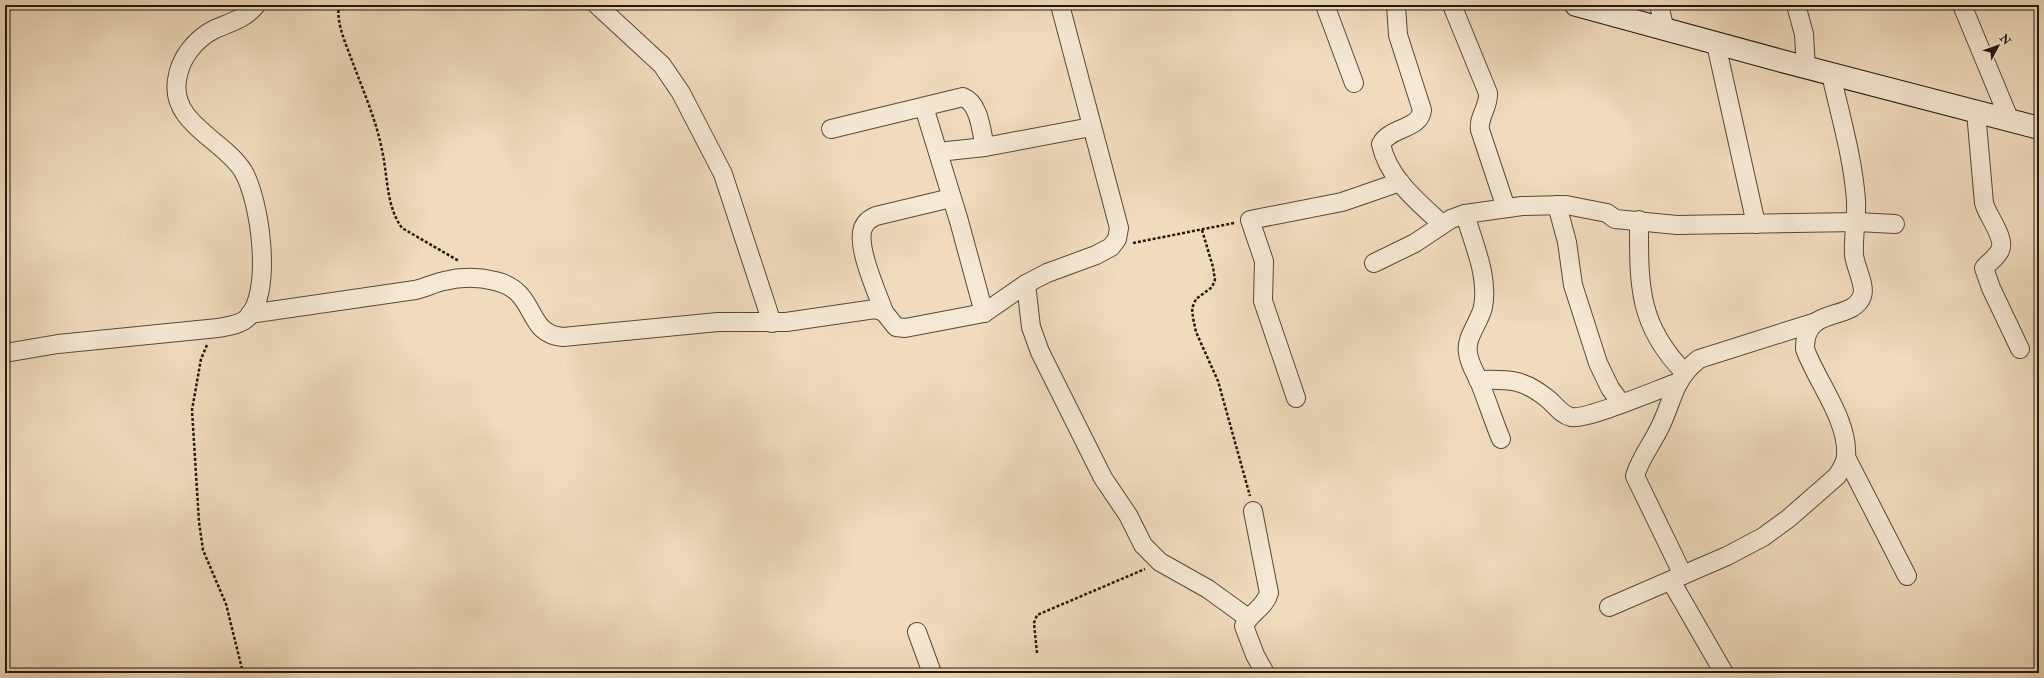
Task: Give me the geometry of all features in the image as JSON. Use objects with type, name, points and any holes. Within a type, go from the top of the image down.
[{"type":"street","points":[[5,353],[58,344],[218,328],[237,324],[247,318],[250,314],[255,307],[260,292],[263,264],[255,203],[250,188],[243,171],[193,123],[180,107],[176,96],[180,66],[186,54],[216,29],[242,18],[256,5]]},
{"type":"street","points":[[597,5],[662,65],[682,93],[723,174],[772,323]]},
{"type":"street","points":[[951,198],[876,216],[868,220],[863,228],[861,245],[884,312],[896,327],[905,328],[984,313],[1026,284],[1047,273],[1096,255],[1111,247],[1117,240],[1119,228],[1091,127],[1060,5]]},
{"type":"street","points":[[1325,5],[1354,83]]},
{"type":"street","points":[[1396,5],[1398,35],[1422,110],[1421,116],[1416,122],[1391,133],[1381,144],[1383,152],[1400,182],[1417,201],[1442,224]]},
{"type":"street","points":[[1452,5],[1488,93],[1486,107],[1479,123],[1480,130],[1506,208]]},
{"type":"street","points":[[1576,5],[1806,68],[2039,128]]},
{"type":"street","points":[[1658,5],[1665,30]]},
{"type":"street","points":[[1796,5],[1801,16],[1804,34],[1806,68]]},
{"type":"street","points":[[1962,5],[2010,121]]},
{"type":"street","points":[[1716,44],[1756,224]]},
{"type":"street","points":[[1724,673],[1677,578],[1634,476],[1637,467],[1660,427],[1671,396],[1681,377],[1699,359],[1816,322],[1851,307],[1859,301],[1863,294],[1854,256],[1854,242],[1857,222],[1854,178],[1831,74]]},
{"type":"street","points":[[831,129],[963,97],[970,100],[976,108],[985,147]]},
{"type":"street","points":[[924,107],[984,313]]},
{"type":"street","points":[[1976,112],[1984,203],[1986,211],[1997,228],[2001,244],[2001,251],[1988,262],[1984,268],[1991,288],[2020,349]]},
{"type":"street","points":[[938,152],[985,147],[1091,127]]},
{"type":"street","points":[[1296,398],[1263,301],[1264,261],[1250,220],[1342,202],[1400,182]]},
{"type":"street","points":[[1557,205],[1567,242],[1573,285],[1598,363],[1610,388],[1621,403]]},
{"type":"street","points":[[1374,263],[1415,243],[1442,224],[1465,214],[1506,208],[1557,205],[1607,213],[1615,219],[1639,220],[1677,225],[1857,222],[1895,224]]},
{"type":"street","points":[[1465,214],[1483,280],[1483,307],[1469,341],[1467,352],[1470,364],[1478,380],[1501,439]]},
{"type":"street","points":[[1639,220],[1641,296],[1657,337],[1673,361],[1681,377]]},
{"type":"street","points":[[250,314],[417,289],[446,280],[477,278],[509,285],[519,292],[543,330],[552,336],[563,337],[718,322],[772,323],[799,321],[875,309],[884,312]]},
{"type":"street","points":[[1026,284],[1031,327],[1040,352],[1103,478],[1128,515],[1143,545],[1160,562],[1208,589],[1248,618]]},
{"type":"street","points":[[1609,607],[1727,556],[1775,528],[1837,476],[1846,457],[1846,445],[1840,423],[1810,362],[1806,349],[1805,337],[1809,329],[1816,322]]},
{"type":"street","points":[[1478,380],[1508,379],[1523,382],[1536,390],[1563,413],[1572,417],[1605,410],[1681,377]]},
{"type":"street","points":[[1846,457],[1907,576]]},
{"type":"street","points":[[1253,511],[1269,592],[1266,602],[1248,618],[1244,626],[1246,637],[1265,673]]},
{"type":"street","points":[[917,632],[932,673]]},
{"type":"path","points":[[339,5],[340,23],[345,43],[380,138],[391,209],[396,220],[402,228],[462,263]]},
{"type":"path","points":[[1111,247],[1250,220]]},
{"type":"path","points":[[1202,230],[1213,267],[1215,280],[1212,287],[1196,299],[1192,308],[1193,318],[1196,332],[1218,381],[1253,511]]},
{"type":"path","points":[[218,328],[207,345],[201,359],[192,410],[199,522],[203,550],[226,604],[243,673]]},
{"type":"path","points":[[1037,653],[1034,623],[1037,615],[1160,562]]}]
